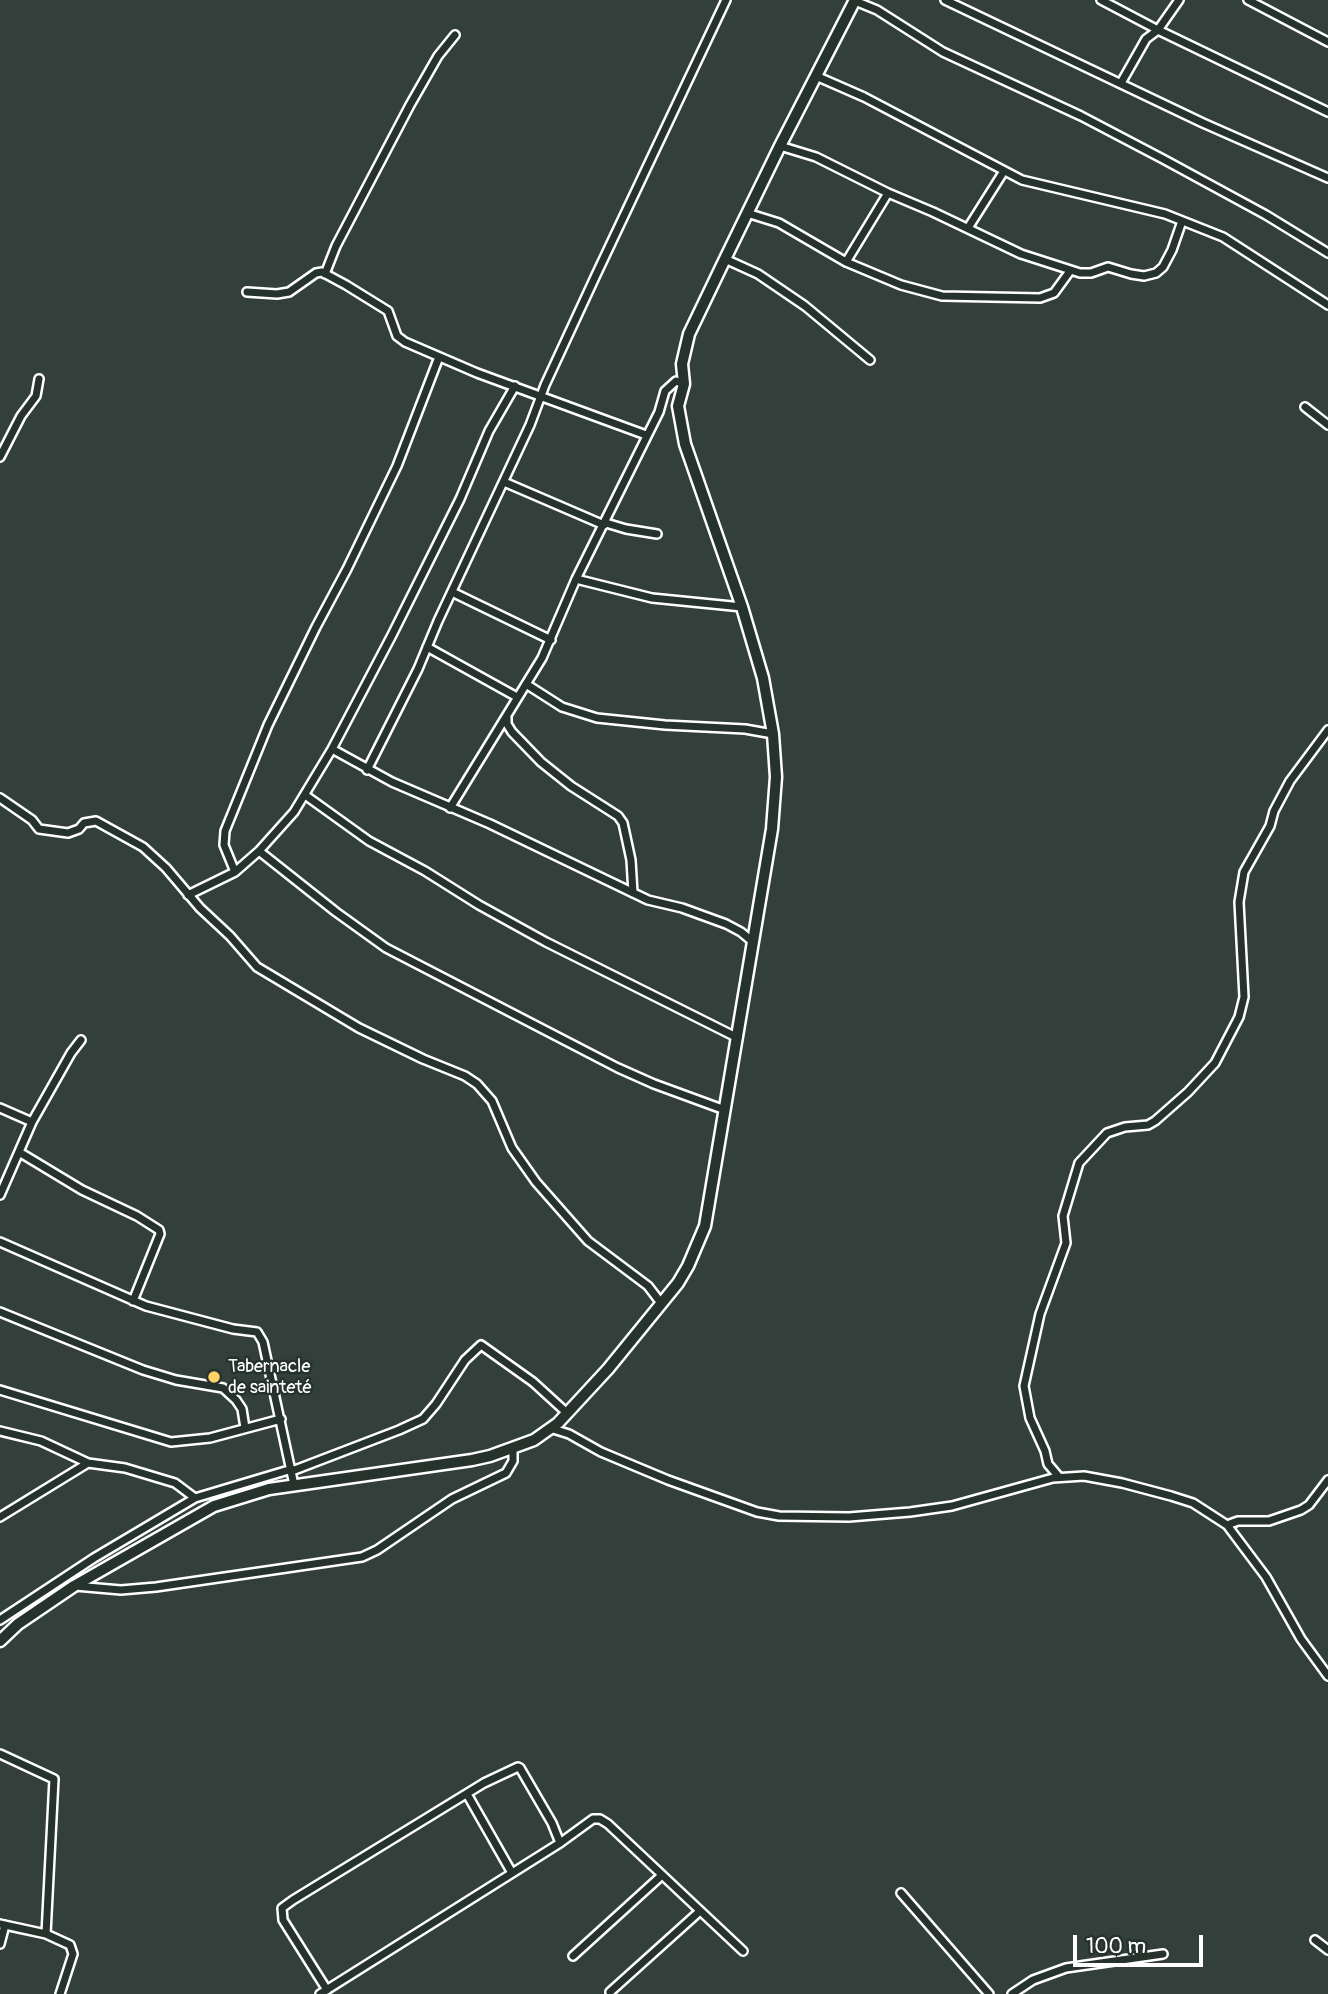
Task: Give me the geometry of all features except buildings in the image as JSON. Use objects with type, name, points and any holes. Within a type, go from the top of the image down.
[{"type":"main road","points":[[0,1641],[19,1624],[74,1586],[215,1506],[294,1485],[472,1460],[513,1449],[534,1440],[567,1413],[608,1369],[662,1303],[688,1266],[705,1226],[738,1038],[774,810],[776,777],[773,734],[763,678],[742,607],[685,444],[678,406],[684,384],[682,364],[689,334],[725,258],[855,0]]},
{"type":"street","points":[[368,770],[726,0]]},
{"type":"street","points":[[855,0],[877,10],[943,52],[1081,116],[1163,159],[1266,215],[1328,253]]},
{"type":"street","points":[[944,0],[1203,123],[1328,178]]},
{"type":"street","points":[[1101,0],[1328,112]]},
{"type":"street","points":[[1121,83],[1146,39],[1158,30],[1179,0]]},
{"type":"street","points":[[1248,0],[1328,42]]},
{"type":"street","points":[[325,274],[410,105],[438,56],[455,35]]},
{"type":"street","points":[[816,76],[864,97],[1004,171],[1037,184],[1088,198],[1105,198],[1182,221],[1223,237],[1328,305]]},
{"type":"street","points":[[780,146],[816,157],[1021,254],[1070,271],[1091,274],[1108,267],[1144,276],[1156,273],[1163,267],[1172,250],[1182,221]]},
{"type":"street","points":[[968,228],[1004,171]]},
{"type":"street","points":[[846,262],[888,193]]},
{"type":"street","points":[[747,213],[779,223],[846,262],[919,291],[967,298],[1047,297],[1054,293],[1070,271]]},
{"type":"street","points":[[725,258],[758,274],[806,306],[870,360]]},
{"type":"street","points":[[247,292],[289,292],[316,273],[325,274],[388,311],[400,339],[439,357],[646,435]]},
{"type":"street","points":[[235,872],[224,845],[225,831],[268,725],[397,466],[439,357]]},
{"type":"street","points":[[0,457],[36,396],[38,379]]},
{"type":"street","points":[[450,808],[507,718],[551,640],[576,579],[659,412],[665,391],[676,382],[684,384]]},
{"type":"street","points":[[188,895],[235,872],[259,851],[294,812],[305,795],[332,749],[449,522],[489,431],[514,386]]},
{"type":"street","points":[[1305,407],[1328,425]]},
{"type":"street","points":[[504,482],[604,525],[606,523],[657,534]]},
{"type":"street","points":[[576,579],[652,598],[742,607]]},
{"type":"street","points":[[452,592],[551,640]]},
{"type":"street","points":[[427,647],[517,697]]},
{"type":"street","points":[[526,684],[562,707],[597,718],[745,729],[773,734]]},
{"type":"street","points":[[507,718],[512,732],[541,762],[571,786],[618,816],[623,823],[631,860],[633,892]]},
{"type":"street","points":[[1059,1477],[1048,1464],[1030,1418],[1024,1386],[1040,1314],[1066,1243],[1063,1216],[1078,1167],[1107,1133],[1155,1121],[1214,1063],[1239,1017],[1244,998],[1239,902],[1244,872],[1270,826],[1274,811],[1290,781],[1328,730]]},
{"type":"street","points":[[332,749],[368,770],[490,824],[648,900],[682,908],[726,924],[753,942]]},
{"type":"street","points":[[305,795],[369,841],[425,871],[479,905],[546,942],[738,1038]]},
{"type":"street","points":[[0,798],[43,830],[68,833],[90,821],[100,822],[143,847],[156,857],[188,895],[257,967],[359,1028],[477,1084],[492,1101],[512,1148],[536,1182],[588,1241],[648,1286],[662,1303]]},
{"type":"street","points":[[259,851],[335,912],[386,948],[618,1068],[725,1110]]},
{"type":"street","points":[[0,1195],[4,1175],[71,1053],[81,1040]]},
{"type":"street","points":[[0,1108],[32,1122]]},
{"type":"street","points":[[19,1152],[82,1190],[137,1216],[159,1230],[160,1234],[133,1301]]},
{"type":"street","points":[[0,1242],[133,1301],[220,1326],[257,1332],[263,1342],[294,1485]]},
{"type":"street","points":[[0,1312],[143,1370],[176,1380],[223,1388],[242,1409],[245,1429]]},
{"type":"street","points":[[0,1620],[195,1498],[292,1470],[423,1419],[465,1360],[481,1345],[533,1382],[567,1413]]},
{"type":"street","points":[[0,1390],[171,1442],[210,1438],[281,1419]]},
{"type":"street","points":[[550,1428],[569,1434],[601,1452],[668,1480],[757,1513],[779,1516],[849,1517],[910,1513],[952,1506],[1059,1477],[1084,1476],[1122,1483],[1193,1503],[1227,1525],[1266,1577],[1306,1646],[1328,1676]]},
{"type":"street","points":[[0,1431],[41,1441],[88,1463],[125,1468],[175,1483],[195,1498]]},
{"type":"street","points":[[74,1586],[121,1590],[156,1587],[362,1557],[377,1550],[452,1499],[506,1473],[513,1461],[513,1449]]},
{"type":"street","points":[[0,1517],[88,1463]]},
{"type":"street","points":[[1042,1481],[1048,1464]]},
{"type":"street","points":[[1227,1525],[1238,1521],[1269,1521],[1301,1510],[1309,1506],[1328,1479]]},
{"type":"street","points":[[94,1559],[101,1570]]},
{"type":"street","points":[[0,1754],[54,1779],[46,1934]]},
{"type":"street","points":[[560,1843],[552,1823],[520,1768],[497,1776],[282,1908],[283,1920],[324,1992],[560,1843],[593,1819],[600,1819],[743,1951]]},
{"type":"street","points":[[467,1794],[512,1873]]},
{"type":"street","points":[[573,1956],[661,1876]]},
{"type":"street","points":[[901,1893],[989,1994]]},
{"type":"street","points":[[610,1992],[700,1911]]},
{"type":"street","points":[[0,1944],[3,1925],[46,1934],[66,1942],[73,1949],[60,1994]]},
{"type":"street","points":[[1315,1940],[1328,1950]]},
{"type":"street","points":[[1012,1994],[1033,1980],[1066,1968],[1163,1954]]},
{"type":"place","name":"Tabernacle de sainteté","points":[[214,1377]]}]
